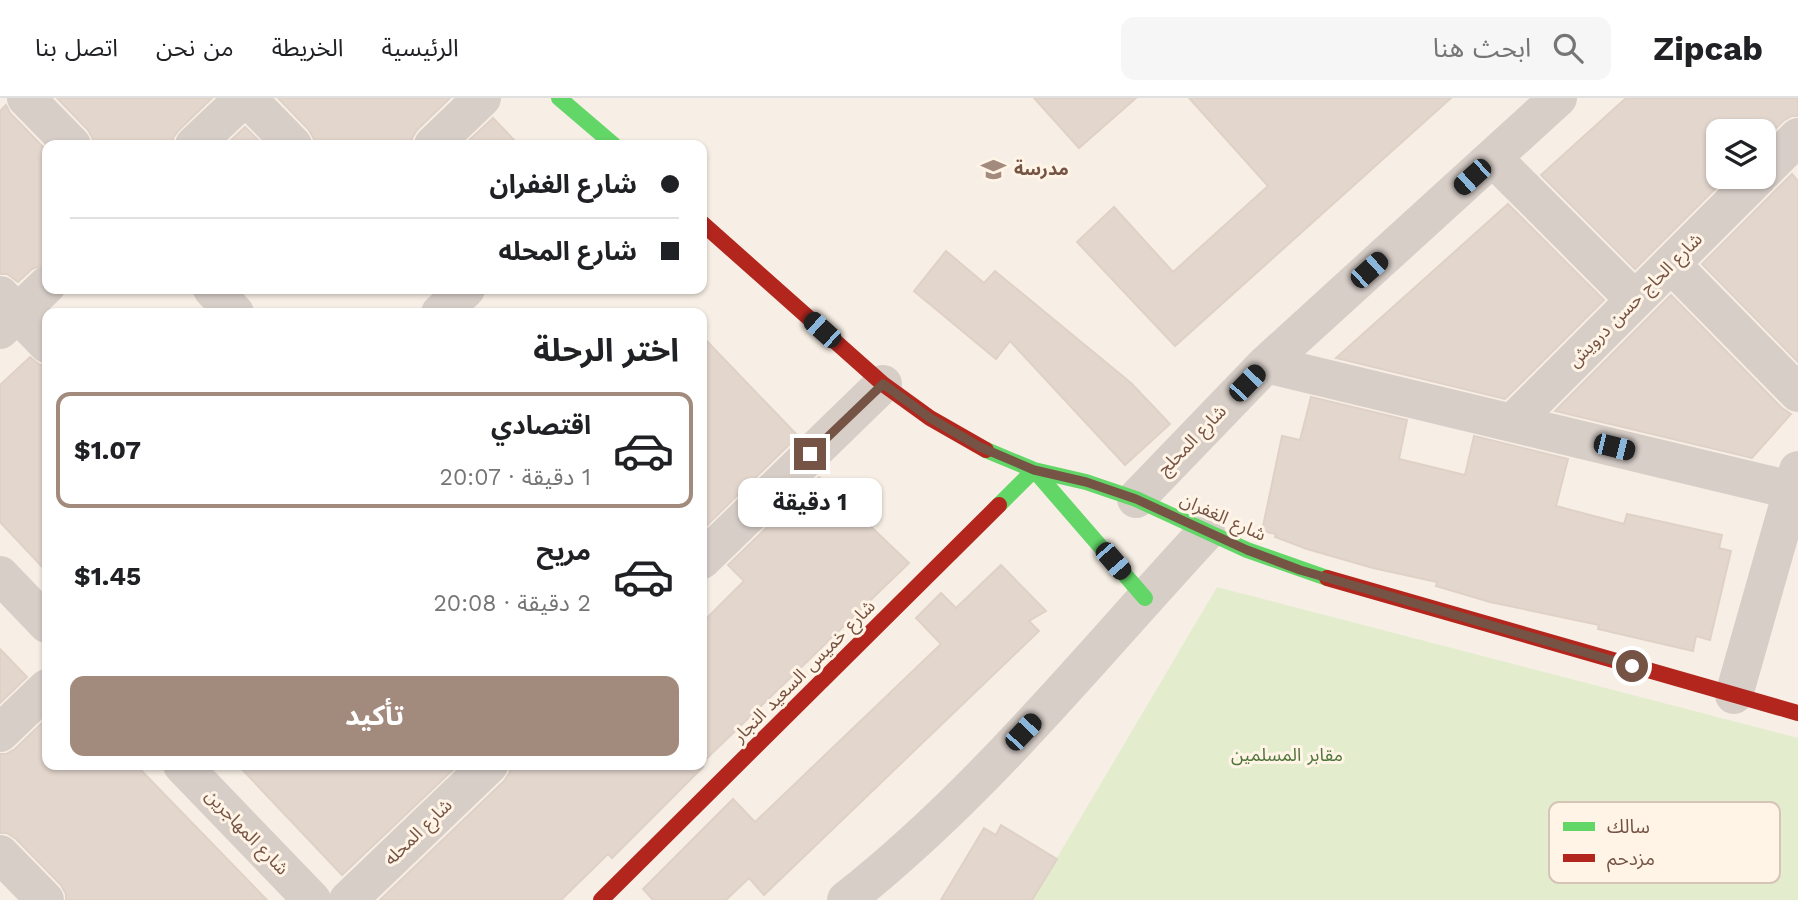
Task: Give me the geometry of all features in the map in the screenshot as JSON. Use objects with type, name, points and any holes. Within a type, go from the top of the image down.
[{"type":"street","points":[[26,98],[67,140]]},
{"type":"street","points":[[200,140],[246,98],[288,140]]},
{"type":"street","points":[[438,140],[482,98]]},
{"type":"street","points":[[559,98],[608,140]]},
{"type":"street","name":"شارع المحلج","points":[[1136,499],[1266,364],[1558,98]]},
{"type":"street","points":[[1493,158],[1635,300]]},
{"type":"street","name":"شارع الحاج حسن درويش","points":[[1513,422],[1746,189]]},
{"type":"street","name":"شارع الغفران","points":[[707,227],[883,384],[930,418],[970,441],[1034,470],[1086,482],[1136,499],[1206,532],[1300,570],[1734,695],[1796,710]]},
{"type":"street","points":[[1671,264],[1798,393]]},
{"type":"street","points":[[42,288],[6,312],[42,340]]},
{"type":"street","points":[[217,294],[231,308]]},
{"type":"street","points":[[1266,364],[1513,422],[1795,480],[1734,695]]},
{"type":"street","points":[[707,554],[883,384]]},
{"type":"street","points":[[1034,470],[1145,598]]},
{"type":"street","name":"شارع خميس السعيد النجار","points":[[601,900],[1034,470]]},
{"type":"street","points":[[846,900],[889,866],[991,767],[1206,532]]},
{"type":"street","points":[[0,575],[42,619]]},
{"type":"street","points":[[0,733],[42,693]]},
{"type":"street","name":"شارع المهاجرين","points":[[187,770],[312,900]]},
{"type":"street","name":"شارع المحله","points":[[348,900],[472,770]]},
{"type":"street","points":[[0,854],[44,900]]},
{"type":"green space","name":"مقابر المسلمين","points":[[1217,587],[1798,738],[1798,900],[1032,900]]},
{"type":"building","points":[[57,98],[212,98],[179,130],[173,140],[93,140],[88,130]]},
{"type":"building","points":[[278,98],[450,98],[417,130],[412,140],[314,140],[309,130]]},
{"type":"building","points":[[1034,98],[1136,98],[1079,148]]},
{"type":"building","points":[[1189,98],[1451,98],[1175,346],[1077,242],[1114,207],[1173,272],[1268,186]]},
{"type":"building","points":[[1626,98],[1798,98],[1798,116],[1792,116],[1776,128],[1776,119],[1706,119],[1706,189],[1715,189],[1635,269],[1541,175]]},
{"type":"building","points":[[6,105],[10,113],[42,146],[42,266],[32,269],[18,282],[7,274],[0,274],[0,111]]},
{"type":"building","points":[[493,118],[514,140],[469,140]]},
{"type":"building","points":[[245,127],[258,140],[231,140]]},
{"type":"building","points":[[1792,174],[1798,181],[1798,362],[1702,264]]},
{"type":"building","points":[[1508,204],[1604,300],[1505,399],[1336,358]]},
{"type":"building","points":[[946,251],[984,283],[995,271],[1131,383],[1170,424],[1125,465],[1010,341],[996,359],[914,291]]},
{"type":"building","points":[[1671,295],[1791,414],[1752,458],[1555,411]]},
{"type":"building","points":[[707,341],[798,436],[707,525]]},
{"type":"building","points":[[30,357],[42,365],[42,567],[0,522],[0,385]]},
{"type":"building","points":[[1311,397],[1407,420],[1399,459],[1465,475],[1474,436],[1568,459],[1556,506],[1624,524],[1627,514],[1722,535],[1719,548],[1731,551],[1710,640],[1696,636],[1693,651],[1598,629],[1599,625],[1490,602],[1436,586],[1437,582],[1373,568],[1307,549],[1275,537],[1276,534],[1262,531],[1282,436],[1300,440]]},
{"type":"building","points":[[819,477],[909,563],[707,758],[707,618],[744,581],[728,565]]},
{"type":"building","points":[[1001,565],[1046,611],[1029,621],[1039,631],[764,895],[749,878],[726,900],[653,900],[643,889],[733,799],[755,822],[941,644],[916,618],[941,593],[956,608]]},
{"type":"building","points":[[0,649],[27,677],[0,703]]},
{"type":"building","points":[[42,723],[42,770],[141,770],[267,900],[66,900],[61,885],[16,839],[7,833],[0,833],[0,754],[15,749]]},
{"type":"building","points":[[243,770],[453,770],[342,875]]},
{"type":"building","points":[[700,770],[612,858],[608,854],[561,900],[380,900],[504,781],[510,772]]},
{"type":"building","points":[[1001,825],[1057,859],[1032,900],[941,900],[984,828],[996,835]]},
{"type":"traffic: fast","points":[[559,98],[608,140]]},
{"type":"traffic: fast","points":[[986,450],[1034,470],[1086,482],[1136,499],[1247,550],[1327,578]]},
{"type":"traffic: fast","points":[[999,505],[1034,470],[1145,598]]},
{"type":"traffic: jam","points":[[707,227],[883,384],[930,418],[986,450]]},
{"type":"traffic: jam","points":[[601,900],[999,505]]},
{"type":"traffic: jam","points":[[1327,578],[1798,713]]},
{"type":"place","name":"مدرسة","points":[[994,169]]},
{"type":"route","points":[[810,454],[883,384],[930,418],[980,447],[1034,470],[1086,482],[1136,499],[1247,550],[1300,570],[1632,666]]}]
